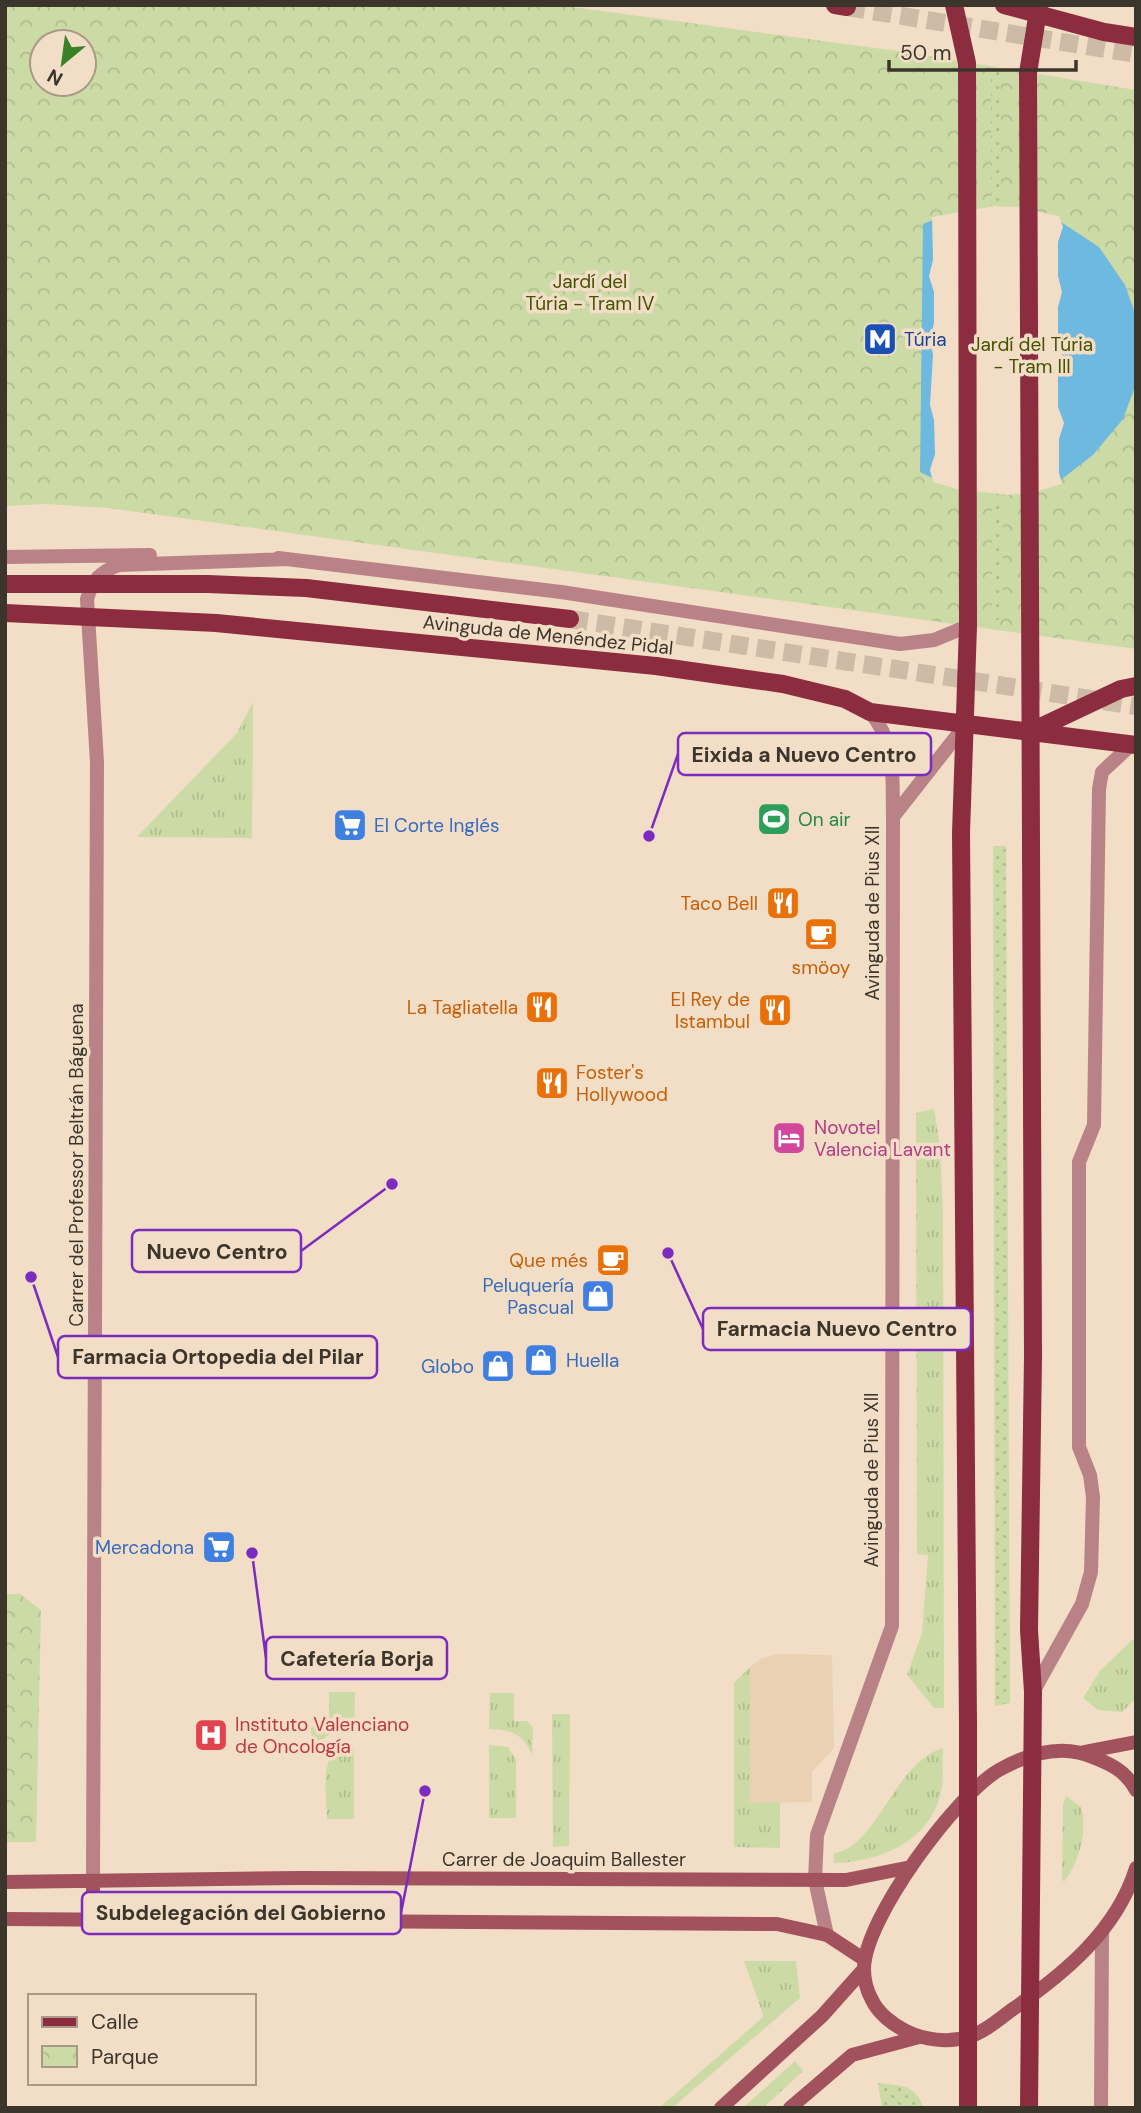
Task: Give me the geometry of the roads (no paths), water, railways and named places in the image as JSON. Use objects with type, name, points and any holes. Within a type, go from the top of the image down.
[{"type":"main road","points":[[954,5],[967,63],[968,626],[961,833],[968,2108]]},
{"type":"main road","points":[[1004,5],[1039,9],[1091,29],[1136,37]]},
{"type":"main road","points":[[1029,2108],[1033,1692],[1028,1617],[1033,1357],[1030,732],[1027,635],[1028,72],[1039,9]]},
{"type":"main road","name":"Avinguda de Menéndez Pidal","points":[[5,584],[92,582],[306,588],[570,619]]},
{"type":"main road","name":"Avinguda de Menéndez Pidal","points":[[5,613],[216,623],[656,666],[783,684],[845,699],[870,712],[1134,745]]},
{"type":"main road","points":[[1030,732],[1121,689],[1136,685]]},
{"type":"street","name":"Avinguda de Menéndez Pidal","points":[[5,557],[208,555],[288,559],[561,592],[900,644],[934,640],[968,626]]},
{"type":"street","name":"Avinguda de Menéndez Pidal","points":[[92,582],[100,574],[119,565],[288,559]]},
{"type":"street","points":[[85,617],[92,582]]},
{"type":"street","name":"Carrer del Professor Beltrán Báguena","points":[[85,617],[96,714],[97,762],[93,1881]]},
{"type":"street","points":[[870,712],[883,727],[893,756],[893,817]]},
{"type":"street","name":"Avinguda de Pius XII","points":[[827,1935],[815,1880],[817,1835],[892,1626],[893,817],[966,724]]},
{"type":"street","points":[[1033,1692],[1082,1604],[1091,1572],[1093,1497],[1090,1475],[1079,1447],[1079,1162],[1094,1125],[1099,789],[1102,772],[1134,745]]},
{"type":"street","points":[[721,2108],[822,2016],[865,1964],[888,1906],[911,1867],[941,1826],[997,1771],[1031,1755],[1059,1750],[1083,1752],[1136,1742]]},
{"type":"street","points":[[1083,1752],[1114,1766],[1129,1778],[1136,1790]]},
{"type":"street","name":"Carrer de Joaquim Ballester","points":[[5,1882],[300,1878],[846,1880],[911,1867]]},
{"type":"street","points":[[5,1919],[777,1924],[827,1935],[865,1964],[872,2002],[893,2025],[919,2037],[940,2040],[968,2038],[1031,1997],[1075,1960],[1102,1932],[1132,1891],[1136,1868]]},
{"type":"street","points":[[93,1881],[93,1920]]},
{"type":"street","points":[[1101,2108],[1102,1932]]},
{"type":"street","points":[[790,2108],[852,2055],[919,2037]]},
{"type":"water","points":[[946,215],[1058,220],[1099,247],[1125,285],[1136,316],[1136,384],[1123,419],[1093,455],[1058,482],[936,480],[920,472],[923,224]]},
{"type":"tunnel","points":[[847,7],[1136,54]]},
{"type":"tunnel","points":[[570,619],[1136,706]]},
{"type":"place","name":"Túria","points":[[880,339]]},
{"type":"place","name":"On air","points":[[774,819]]},
{"type":"place","name":"El Corte Inglés","points":[[350,825]]},
{"type":"place","name":"Eixida a Nuevo Centro","points":[[649,836]]},
{"type":"place","name":"Taco Bell","points":[[783,903]]},
{"type":"place","name":"smöoy","points":[[821,934]]},
{"type":"place","name":"La Tagliatella","points":[[542,1007]]},
{"type":"place","name":"El Rey de Istambul","points":[[775,1010]]},
{"type":"place","name":"Foster's Hollywood","points":[[552,1083]]},
{"type":"place","name":"Novotel Valencia Lavant","points":[[789,1138]]},
{"type":"place","name":"Nuevo Centro","points":[[392,1184]]},
{"type":"place","name":"Farmacia Nuevo Centro","points":[[668,1253]]},
{"type":"place","name":"Que més","points":[[613,1260]]},
{"type":"place","name":"Farmacia Ortopedia del Pilar","points":[[31,1277]]},
{"type":"place","name":"Peluquería Pascual","points":[[598,1296]]},
{"type":"place","name":"Huella","points":[[541,1360]]},
{"type":"place","name":"Globo","points":[[498,1366]]},
{"type":"place","name":"Mercadona","points":[[219,1547]]},
{"type":"place","name":"Cafetería Borja","points":[[252,1553]]},
{"type":"place","name":"Instituto Valenciano de Oncología","points":[[211,1735]]},
{"type":"place","name":"Subdelegación del Gobierno","points":[[425,1791]]},
{"type":"park label","name":"Jardí del Túria - Tram IV","points":[[590,292]]},
{"type":"park label","name":"Jardí del Túria - Tram III","points":[[1032,355]]}]
